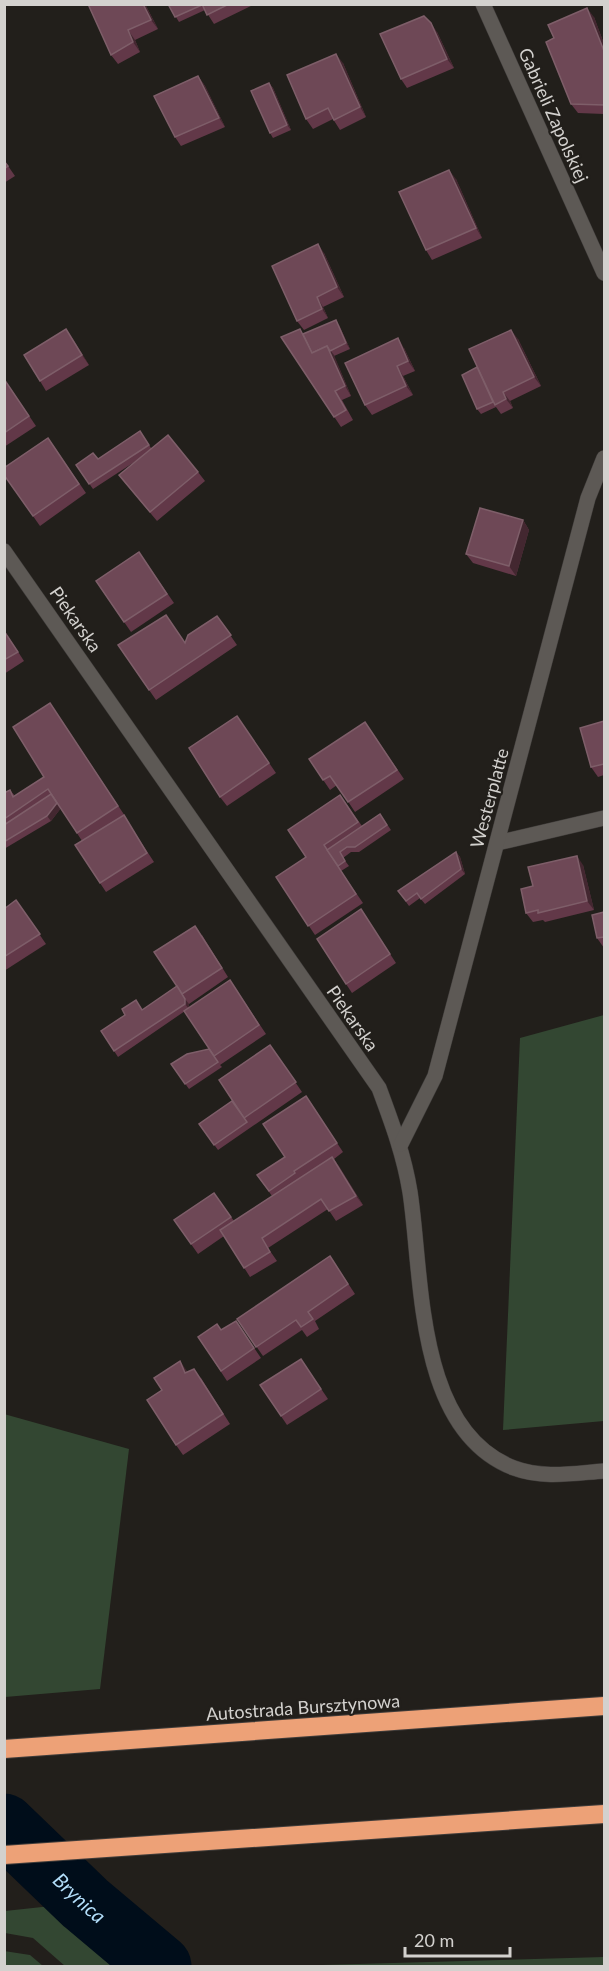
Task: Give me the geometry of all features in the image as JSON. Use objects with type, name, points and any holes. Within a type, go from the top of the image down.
[{"type":"highway","name":"Autostrada Bursztynowa","points":[[4,1749],[604,1706]]},
{"type":"highway","points":[[4,1855],[604,1814]]},
{"type":"street","name":"Gabrieli Zapolskiej","points":[[483,4],[604,273]]},
{"type":"street","name":"Westerplatte","points":[[401,1144],[435,1076],[588,498],[604,458]]},
{"type":"street","name":"Piekarska","points":[[4,551],[379,1088],[401,1144],[410,1193],[423,1319],[443,1390],[459,1421],[483,1450],[514,1468],[547,1475],[604,1471]]},
{"type":"street","points":[[497,843],[604,818]]},
{"type":"green space","points":[[604,1015],[604,1421],[503,1430],[520,1038]]},
{"type":"green space","points":[[4,1414],[129,1449],[100,1689],[5,1697]]},
{"type":"green space","points":[[70,1904],[136,1966],[65,1966],[33,1938],[5,1933],[5,1911]]},
{"type":"green space","points":[[4,1951],[30,1955],[43,1966],[5,1966]]},
{"type":"green space","points":[[604,1957],[604,1966],[285,1966]]},
{"type":"building","points":[[88,4],[143,4],[151,20],[128,30],[133,42],[111,55]]},
{"type":"building","points":[[168,4],[202,4],[202,5],[175,17]]},
{"type":"building","points":[[202,4],[229,4],[207,15]]},
{"type":"building","points":[[587,8],[604,51],[604,105],[571,104],[546,42],[554,38],[548,25]]},
{"type":"building","points":[[424,16],[431,23],[447,59],[401,79],[380,34]]},
{"type":"building","points":[[336,54],[360,107],[334,120],[328,108],[306,119],[287,75]]},
{"type":"building","points":[[198,76],[219,118],[175,137],[154,96]]},
{"type":"building","points":[[269,83],[287,125],[270,133],[251,91]]},
{"type":"building","points":[[449,170],[476,228],[426,250],[399,192]]},
{"type":"building","points":[[318,244],[337,287],[317,297],[322,309],[297,321],[272,266]]},
{"type":"building","points":[[336,320],[346,343],[330,351],[327,346],[312,353],[303,334]]},
{"type":"building","points":[[66,329],[82,355],[40,381],[24,355]]},
{"type":"building","points":[[300,329],[312,353],[327,346],[345,386],[335,391],[346,410],[334,417],[281,337]]},
{"type":"building","points":[[511,330],[534,377],[503,392],[506,399],[495,405],[469,349]]},
{"type":"building","points":[[398,338],[408,361],[397,366],[406,386],[365,405],[345,363]]},
{"type":"building","points":[[477,367],[493,402],[477,409],[462,375]]},
{"type":"building","points":[[4,379],[29,416],[4,433]]},
{"type":"building","points":[[140,431],[149,445],[89,484],[76,465],[93,453],[98,459]]},
{"type":"building","points":[[168,435],[198,472],[150,512],[119,475]]},
{"type":"building","points":[[48,438],[79,484],[33,516],[4,475],[4,468]]},
{"type":"building","points":[[480,508],[523,520],[509,566],[466,554]]},
{"type":"building","points":[[139,552],[167,594],[124,622],[96,581]]},
{"type":"building","points":[[166,615],[185,643],[188,635],[217,616],[231,635],[149,690],[118,645]]},
{"type":"building","points":[[4,631],[18,652],[4,660]]},
{"type":"building","points":[[50,703],[118,806],[77,833],[48,789],[4,819],[4,793],[10,790],[13,797],[44,777],[13,727]]},
{"type":"building","points":[[237,716],[269,763],[220,797],[189,748]]},
{"type":"building","points":[[604,721],[604,764],[591,767],[580,728]]},
{"type":"building","points":[[365,722],[397,770],[348,802],[330,776],[323,780],[309,759]]},
{"type":"building","points":[[51,794],[57,803],[47,816],[4,842],[4,825]]},
{"type":"building","points":[[340,795],[358,822],[324,845],[356,894],[308,926],[276,877],[306,857],[288,830]]},
{"type":"building","points":[[380,814],[387,825],[355,847],[347,847],[340,852],[345,861],[338,866],[327,850]]},
{"type":"building","points":[[124,815],[147,853],[100,883],[75,845]]},
{"type":"building","points":[[456,852],[461,869],[421,899],[417,893],[406,901],[398,891]]},
{"type":"building","points":[[577,856],[587,901],[538,913],[538,910],[526,913],[521,889],[533,886],[528,867]]},
{"type":"building","points":[[16,900],[40,934],[4,957],[4,909]]},
{"type":"building","points":[[361,909],[390,954],[346,984],[317,939]]},
{"type":"building","points":[[604,912],[604,937],[597,938],[592,915]]},
{"type":"building","points":[[195,926],[222,968],[182,994],[154,952]]},
{"type":"building","points":[[230,980],[259,1025],[214,1056],[184,1011]]},
{"type":"building","points":[[177,986],[185,999],[185,1004],[114,1051],[101,1031],[125,1015],[122,1009],[136,1000],[142,1010]]},
{"type":"building","points":[[270,1045],[296,1082],[244,1118],[219,1080]]},
{"type":"building","points":[[209,1049],[218,1062],[185,1084],[171,1064],[187,1054]]},
{"type":"building","points":[[306,1096],[337,1143],[294,1171],[295,1173],[269,1191],[257,1175],[285,1157],[263,1124]]},
{"type":"building","points":[[232,1101],[247,1122],[214,1145],[199,1124]]},
{"type":"building","points":[[332,1157],[356,1196],[329,1211],[321,1199],[262,1238],[270,1252],[244,1268],[220,1230]]},
{"type":"building","points":[[214,1193],[231,1217],[191,1244],[174,1220]]},
{"type":"building","points":[[330,1256],[348,1284],[308,1312],[313,1319],[301,1327],[296,1320],[256,1347],[237,1319]]},
{"type":"building","points":[[236,1321],[254,1348],[221,1371],[198,1337],[217,1324],[221,1330]]},
{"type":"building","points":[[301,1359],[321,1389],[281,1416],[260,1385]]},
{"type":"building","points":[[180,1361],[185,1373],[194,1369],[223,1414],[176,1445],[147,1400],[162,1390],[154,1378]]},
{"type":"waterway","name":"Brynica","points":[[4,1825],[85,1903],[160,1966]]}]
